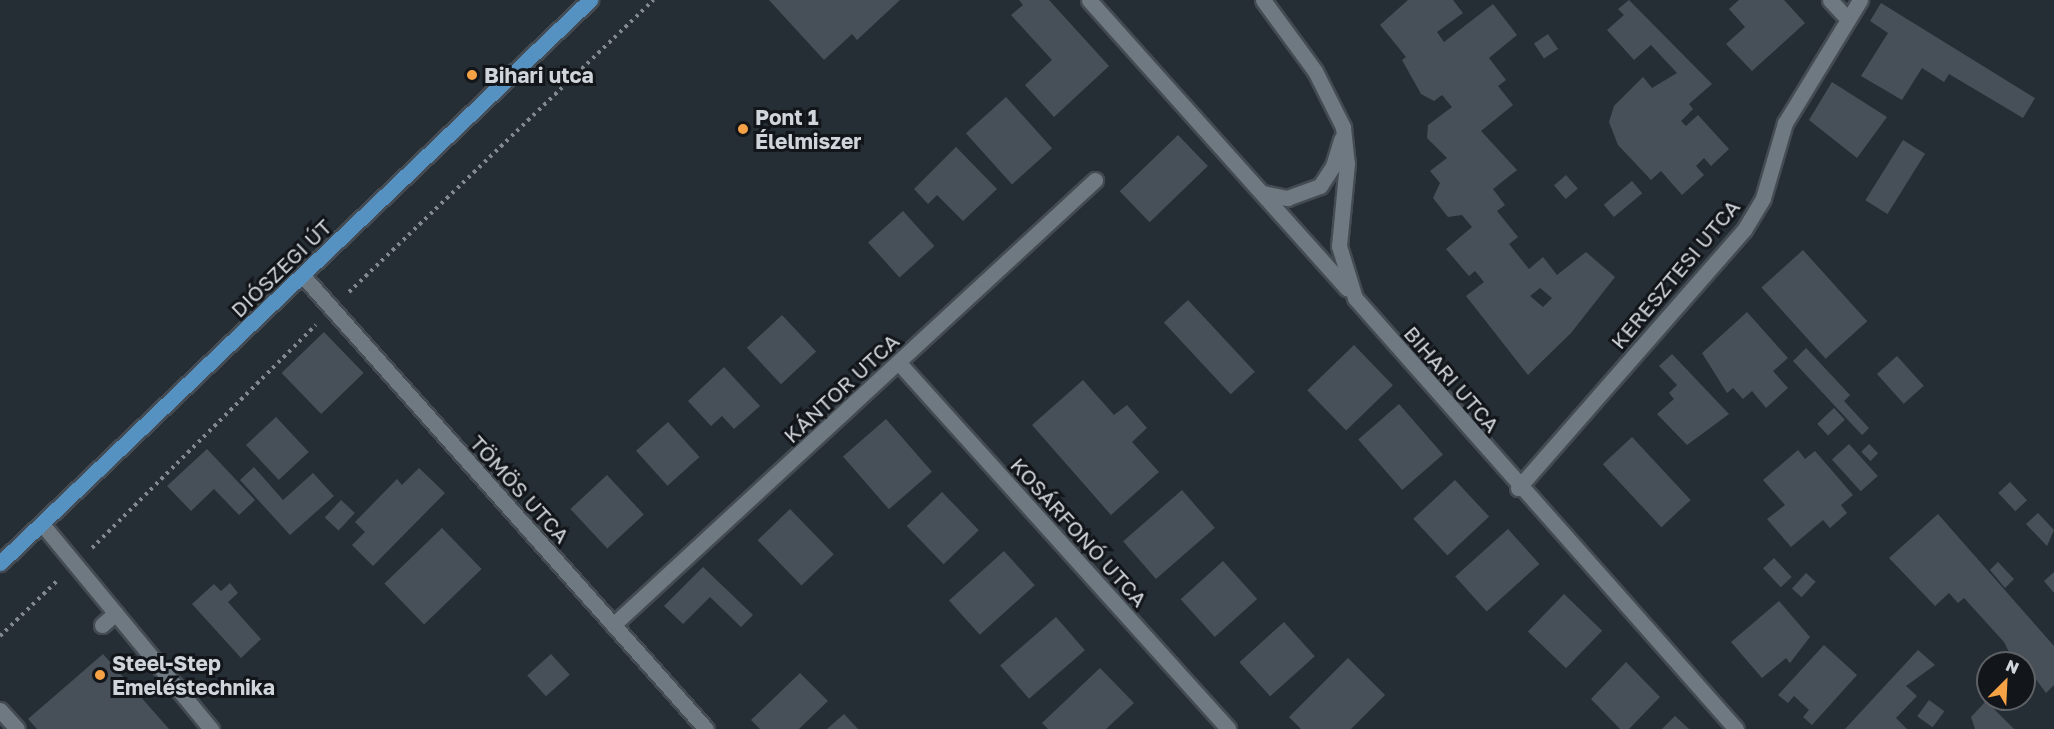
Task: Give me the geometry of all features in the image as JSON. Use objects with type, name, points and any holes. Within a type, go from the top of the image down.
[{"type":"main road","name":"DIÓSZEGI ÚT","points":[[0,563],[590,0]]},
{"type":"street","points":[[1089,0],[1355,298]]},
{"type":"street","name":"BIHARI UTCA","points":[[1263,0],[1315,71],[1343,127],[1347,163],[1339,246],[1355,298],[1518,488],[1736,729]]},
{"type":"street","points":[[1830,0],[1848,19]]},
{"type":"street","name":"KERESZTESI UTCA","points":[[1518,488],[1744,230],[1763,198],[1785,123],[1860,0]]},
{"type":"street","points":[[1263,193],[1287,198],[1320,186],[1333,166],[1343,127]]},
{"type":"street","name":"KÁNTOR UTCA","points":[[613,625],[900,363],[1095,180]]},
{"type":"street","name":"TÖMÖS UTCA","points":[[303,276],[706,729]]},
{"type":"street","name":"KOSÁRFONÓ UTCA","points":[[900,363],[1228,729]]},
{"type":"street","points":[[42,524],[211,729]]},
{"type":"street","points":[[102,625],[116,613]]},
{"type":"street","points":[[14,701],[1,711],[17,729]]},
{"type":"building","points":[[769,0],[900,0],[857,40],[852,34],[824,60]]},
{"type":"building","points":[[1019,0],[1049,0],[1109,66],[1054,117],[1025,85],[1052,60],[1011,15],[1023,5]]},
{"type":"building","points":[[1408,0],[1453,0],[1463,13],[1437,32],[1444,42],[1493,4],[1517,35],[1489,58],[1506,80],[1498,86],[1513,105],[1481,131],[1517,170],[1493,189],[1505,205],[1497,211],[1518,237],[1509,244],[1529,269],[1543,257],[1557,275],[1586,252],[1615,277],[1571,333],[1528,375],[1466,296],[1484,282],[1475,271],[1469,276],[1446,249],[1472,227],[1462,215],[1448,217],[1433,198],[1440,183],[1430,171],[1447,158],[1427,138],[1428,125],[1452,107],[1442,95],[1434,101],[1421,94],[1402,60],[1406,57],[1380,25]],"holes":[[[1540,288],[1552,298],[1543,307],[1530,296]]]},
{"type":"building","points":[[1629,0],[1712,84],[1689,104],[1693,109],[1681,121],[1686,126],[1698,115],[1729,149],[1711,166],[1704,158],[1696,166],[1704,175],[1682,195],[1661,171],[1651,180],[1618,145],[1609,122],[1614,106],[1643,77],[1652,88],[1677,73],[1651,45],[1634,60],[1607,30],[1624,15],[1618,9]]},
{"type":"building","points":[[1739,0],[1784,0],[1805,23],[1752,71],[1726,44],[1745,27],[1729,9]]},
{"type":"building","points":[[1881,3],[2035,98],[2023,118],[1949,74],[1944,82],[1922,68],[1902,100],[1861,76],[1888,33],[1870,21]]},
{"type":"building","points":[[1548,34],[1558,49],[1544,58],[1534,44]]},
{"type":"building","points":[[1832,82],[1887,117],[1857,158],[1809,120]]},
{"type":"building","points":[[1006,97],[1052,148],[1012,184],[966,133]]},
{"type":"building","points":[[1178,135],[1208,166],[1150,222],[1120,191]]},
{"type":"building","points":[[1903,140],[1925,154],[1887,214],[1865,200]]},
{"type":"building","points":[[956,147],[997,189],[963,221],[937,195],[928,204],[914,189]]},
{"type":"building","points":[[1566,175],[1578,189],[1566,199],[1554,185]]},
{"type":"building","points":[[1632,181],[1642,193],[1614,217],[1604,205]]},
{"type":"building","points":[[903,211],[934,246],[900,277],[868,242]]},
{"type":"building","points":[[1803,250],[1867,321],[1826,359],[1761,287]]},
{"type":"building","points":[[1188,300],[1255,372],[1231,394],[1164,323]]},
{"type":"building","points":[[1747,312],[1788,358],[1773,371],[1788,388],[1766,408],[1752,391],[1743,399],[1733,388],[1727,393],[1702,353]]},
{"type":"building","points":[[782,315],[816,352],[781,384],[747,348]]},
{"type":"building","points":[[324,332],[364,373],[321,414],[282,373]]},
{"type":"building","points":[[1354,345],[1393,385],[1346,430],[1307,390]]},
{"type":"building","points":[[1806,348],[1850,395],[1844,401],[1869,428],[1862,435],[1793,361]]},
{"type":"building","points":[[1672,354],[1729,414],[1687,445],[1657,414],[1674,399],[1669,393],[1677,385],[1659,366]]},
{"type":"building","points":[[1897,356],[1924,386],[1904,404],[1877,374]]},
{"type":"building","points":[[724,367],[760,406],[734,429],[722,416],[711,426],[688,401]]},
{"type":"building","points":[[1083,380],[1114,415],[1127,405],[1147,428],[1132,442],[1159,472],[1111,515],[1032,425]]},
{"type":"building","points":[[1399,404],[1443,455],[1402,490],[1358,439]]},
{"type":"building","points":[[1834,408],[1845,420],[1828,435],[1817,424]]},
{"type":"building","points":[[276,417],[309,452],[279,480],[246,445]]},
{"type":"building","points":[[886,419],[932,472],[889,509],[843,456]]},
{"type":"building","points":[[668,422],[699,457],[667,486],[636,451]]},
{"type":"building","points":[[1632,437],[1691,500],[1661,527],[1603,464]]},
{"type":"building","points":[[1849,444],[1878,476],[1861,491],[1832,459]]},
{"type":"building","points":[[1869,444],[1878,453],[1870,461],[1861,452]]},
{"type":"building","points":[[207,449],[255,500],[239,515],[214,489],[191,511],[167,486]]},
{"type":"building","points":[[1798,450],[1805,459],[1815,451],[1853,495],[1841,505],[1847,513],[1830,528],[1823,520],[1791,547],[1767,519],[1785,505],[1763,480]]},
{"type":"building","points":[[254,467],[283,500],[313,473],[334,496],[290,535],[240,480]]},
{"type":"building","points":[[419,468],[445,493],[373,566],[352,545],[365,532],[355,522],[397,479],[402,485]]},
{"type":"building","points":[[607,475],[644,514],[607,549],[570,509]]},
{"type":"building","points":[[1455,480],[1489,517],[1447,555],[1413,519]]},
{"type":"building","points":[[2010,482],[2027,500],[2015,511],[1998,493]]},
{"type":"building","points":[[1182,490],[1215,528],[1156,579],[1123,541]]},
{"type":"building","points":[[942,492],[979,530],[944,564],[907,526]]},
{"type":"building","points":[[341,500],[355,513],[339,531],[325,518]]},
{"type":"building","points":[[790,509],[834,554],[801,586],[758,540]]},
{"type":"building","points":[[2038,513],[2054,530],[2047,546],[2026,524]]},
{"type":"building","points":[[1938,514],[2054,646],[2054,685],[2046,693],[2036,679],[2036,651],[2008,651],[2004,642],[1964,598],[1958,603],[1949,593],[1935,606],[1889,558]]},
{"type":"building","points":[[442,528],[482,569],[424,625],[384,584]]},
{"type":"building","points":[[1508,529],[1539,564],[1487,611],[1455,577]]},
{"type":"building","points":[[1004,551],[1035,585],[980,635],[949,601]]},
{"type":"building","points":[[1774,558],[1792,577],[1781,587],[1763,568]]},
{"type":"building","points":[[1223,561],[1257,599],[1215,637],[1181,599]]},
{"type":"building","points":[[1998,562],[2014,579],[2005,588],[1990,570]]},
{"type":"building","points":[[703,567],[753,615],[741,627],[710,597],[683,624],[664,606]]},
{"type":"building","points":[[2054,572],[2054,593],[2044,581]]},
{"type":"building","points":[[1806,573],[1816,582],[1802,597],[1792,589]]},
{"type":"building","points":[[230,583],[238,593],[228,602],[261,639],[241,658],[192,604],[214,584],[221,591]]},
{"type":"building","points":[[1564,594],[1602,631],[1566,668],[1528,631]]},
{"type":"building","points":[[1779,601],[1810,637],[1790,663],[1786,658],[1762,678],[1731,642]]},
{"type":"building","points":[[1056,617],[1085,650],[1029,699],[1000,666]]},
{"type":"building","points":[[1284,622],[1315,656],[1270,696],[1239,662]]},
{"type":"building","points":[[1824,645],[1857,675],[1812,725],[1803,717],[1809,710],[1794,696],[1788,703],[1778,695]]},
{"type":"building","points":[[1918,650],[1935,665],[1906,686],[1917,696],[1896,718],[1907,729],[1845,729]]},
{"type":"building","name":"Steel-Step Emeléstechnika","points":[[103,654],[169,729],[37,729],[28,719]]},
{"type":"building","points":[[551,654],[570,675],[546,696],[527,675]]},
{"type":"building","points":[[1348,658],[1385,695],[1351,729],[1301,729],[1289,717]]},
{"type":"building","points":[[1626,662],[1660,697],[1629,729],[1620,729],[1591,699]]},
{"type":"building","points":[[1100,668],[1134,703],[1106,729],[1048,729],[1042,723]]},
{"type":"building","points":[[800,673],[828,701],[799,729],[760,729],[751,720]]},
{"type":"building","points":[[1929,700],[1944,711],[1933,727],[1917,716]]},
{"type":"building","points":[[1977,711],[1996,711],[2014,729],[1975,729],[1971,717]]},
{"type":"building","points":[[844,714],[858,729],[827,729]]},
{"type":"building","points":[[1675,716],[1689,729],[1662,729]]},
{"type":"place","name":"Bihari utca","points":[[472,75]]},
{"type":"place","name":"Pont 1 Élelmiszer","points":[[743,129]]},
{"type":"place","name":"Steel-Step Emeléstechnika","points":[[100,675]]}]
